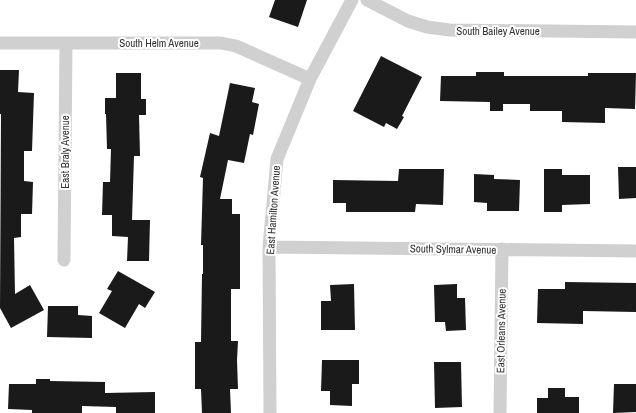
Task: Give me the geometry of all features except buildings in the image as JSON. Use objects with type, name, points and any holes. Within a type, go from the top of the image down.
[{"type":"street","name":"East Hamilton Avenue","points":[[270,413],[269,247],[277,159],[310,79],[352,0]]},
{"type":"street","name":"South Bailey Avenue","points":[[367,0],[408,21],[427,27],[450,30],[636,32]]},
{"type":"street","name":"South Helm Avenue","points":[[0,43],[221,43],[236,46],[310,79]]},
{"type":"street","name":"East Braly Avenue","points":[[64,260],[66,43]]},
{"type":"street","name":"South Sylmar Avenue","points":[[269,247],[636,251]]},
{"type":"street","name":"East Orleans Avenue","points":[[500,413],[502,249]]}]
